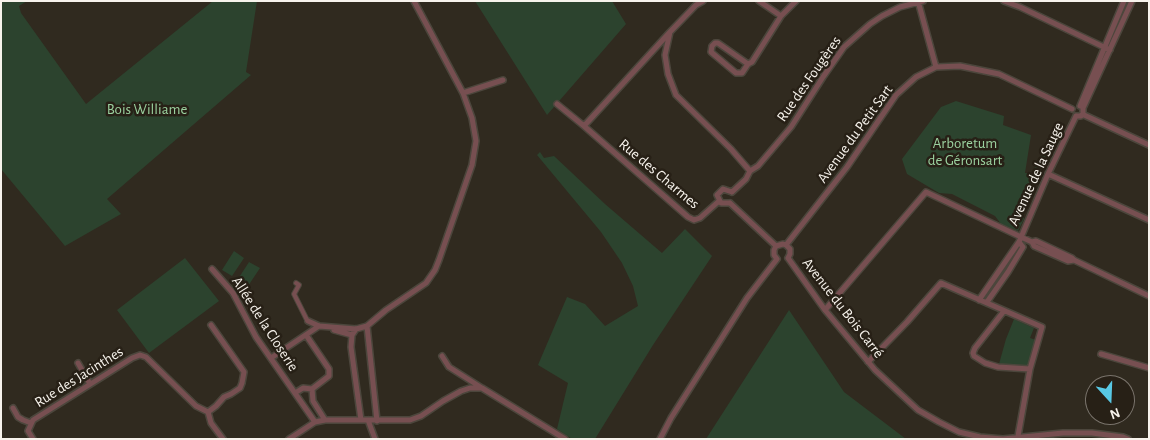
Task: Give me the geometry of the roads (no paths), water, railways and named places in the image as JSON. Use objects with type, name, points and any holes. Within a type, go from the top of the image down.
[{"type":"street","points":[[296,283],[299,285],[294,294],[308,321],[320,326],[356,329],[367,326],[386,310],[426,283],[435,270],[472,165],[476,141],[472,118],[463,93],[414,1]]},
{"type":"street","points":[[584,126],[670,32],[696,5],[703,1]]},
{"type":"street","points":[[759,1],[781,16]]},
{"type":"street","points":[[748,64],[718,43],[712,46],[711,52],[736,73],[742,74],[748,64],[752,62],[781,16],[796,1]]},
{"type":"street","points":[[1004,1],[1110,50]]},
{"type":"street","name":"Avenue de la Sauge","points":[[1080,111],[1124,1]]},
{"type":"street","name":"Avenue de la Sauge","points":[[979,300],[1020,239],[1048,174],[1110,50],[1132,1]]},
{"type":"street","points":[[920,2],[936,67]]},
{"type":"street","name":"Rue des Fougères","points":[[732,192],[746,179],[750,171],[758,166],[791,126],[822,77],[844,47],[882,16],[900,7],[920,2]]},
{"type":"street","points":[[670,32],[665,55],[668,74],[676,95],[731,149],[750,171]]},
{"type":"street","points":[[654,50],[665,55]]},
{"type":"street","name":"Avenue du Petit Sart","points":[[786,245],[848,167],[896,95],[916,77],[936,67],[960,66],[999,74],[1072,109],[1076,106],[1080,111]]},
{"type":"street","points":[[463,93],[503,80]]},
{"type":"street","name":"Rue des Charmes","points":[[557,104],[688,217],[694,220],[700,218],[719,201]]},
{"type":"street","points":[[1080,111],[1149,145]]},
{"type":"street","points":[[1048,174],[1149,220]]},
{"type":"street","points":[[726,189],[732,192],[733,198],[730,203],[724,204],[719,201],[717,195],[720,190],[726,189]]},
{"type":"street","points":[[825,310],[926,192],[1020,239],[1032,242],[1034,246],[1068,261],[1074,260],[1149,296]]},
{"type":"street","points":[[730,203],[776,246]]},
{"type":"street","name":"Avenue de la Sauge","points":[[986,302],[1024,247],[1020,239]]},
{"type":"street","points":[[776,246],[783,244],[790,249],[788,258],[777,259]]},
{"type":"street","points":[[776,246],[774,255],[777,259]]},
{"type":"street","name":"Avenue du Bois Carré","points":[[788,258],[825,310],[868,362],[896,391],[918,410],[938,422],[959,432],[980,437],[1003,439],[1018,436],[1092,433],[1123,436],[1128,439]]},
{"type":"street","points":[[660,439],[747,298],[777,259]]},
{"type":"street","name":"Allée de la Closerie","points":[[212,269],[233,293],[256,337],[315,422]]},
{"type":"street","points":[[868,362],[942,284],[1042,327],[1030,369],[1018,436]]},
{"type":"street","points":[[1004,311],[975,348],[974,356],[985,363],[998,367],[1030,369]]},
{"type":"street","points":[[208,412],[224,397],[240,388],[244,372],[211,325]]},
{"type":"street","points":[[272,358],[320,326]]},
{"type":"street","points":[[367,326],[377,421]]},
{"type":"street","points":[[314,330],[322,328],[352,335]]},
{"type":"street","points":[[356,329],[352,335],[351,347],[361,420]]},
{"type":"street","name":"Allée de la Closerie","points":[[295,393],[303,388],[312,389],[327,378],[330,372],[306,335]]},
{"type":"street","points":[[1101,354],[1149,368]]},
{"type":"street","name":"Rue des Jacinthes","points":[[31,422],[136,356],[144,356],[196,406],[208,412],[211,423],[223,439]]},
{"type":"street","points":[[442,356],[449,367],[565,439]]},
{"type":"street","points":[[78,363],[90,384]]},
{"type":"street","points":[[292,438],[315,422],[325,420],[410,420],[432,410],[461,390],[482,388]]},
{"type":"street","points":[[312,389],[313,401],[325,420]]},
{"type":"street","points":[[13,408],[18,417],[31,422],[28,431],[33,439]]},
{"type":"street","points":[[368,420],[375,439]]},
{"type":"park label","name":"Bois Williame","points":[[147,109]]},
{"type":"park label","name":"Arboretum de Géronsart","points":[[965,152]]}]
